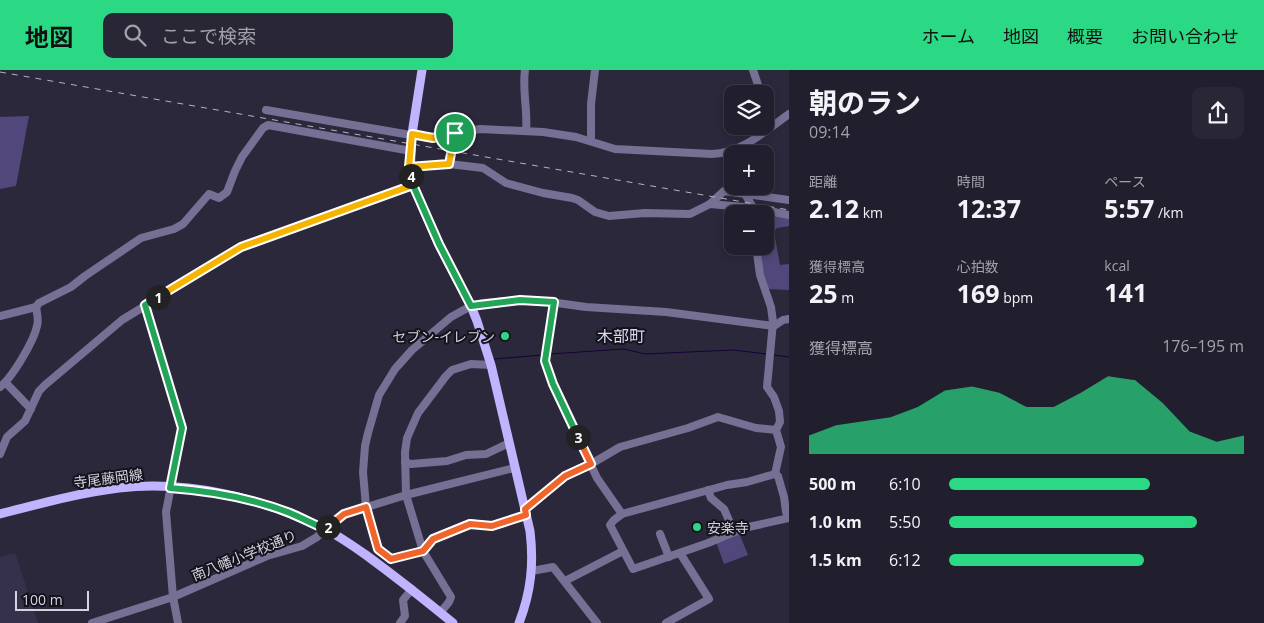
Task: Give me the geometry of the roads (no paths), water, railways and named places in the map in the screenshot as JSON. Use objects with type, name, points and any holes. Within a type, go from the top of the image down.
[{"type":"main road","points":[[422,70],[409,167],[413,185],[439,244],[471,306],[491,365],[526,512],[532,551],[532,571],[528,598],[519,623]]},
{"type":"main road","name":"寺尾藤岡線","points":[[0,514],[93,491],[121,488],[200,490],[258,502],[290,513],[325,529],[354,547],[412,589],[453,623]]},
{"type":"street","points":[[525,70],[526,131]]},
{"type":"street","points":[[591,140],[590,104],[595,70]]},
{"type":"street","points":[[753,70],[758,85]]},
{"type":"street","points":[[266,110],[433,138],[480,129],[526,131],[591,140],[614,149],[724,154]]},
{"type":"street","points":[[774,124],[789,114]]},
{"type":"street","points":[[0,316],[36,306],[78,283],[85,276],[141,238],[174,229],[183,224],[209,194],[219,198],[224,195],[230,188],[235,171],[242,158],[265,126],[272,124],[411,151]]},
{"type":"street","points":[[449,164],[455,133]]},
{"type":"street","points":[[744,145],[759,135]]},
{"type":"street","points":[[409,167],[449,164],[483,168],[506,183],[543,193],[572,198],[595,212],[609,216],[645,213],[690,214],[710,204],[724,191]]},
{"type":"street","points":[[0,454],[7,437],[25,421],[39,391],[45,384],[100,337],[145,305],[241,247],[413,185]]},
{"type":"street","points":[[766,195],[789,200]]},
{"type":"street","points":[[710,204],[724,206]]},
{"type":"street","points":[[774,213],[789,214]]},
{"type":"street","points":[[757,255],[760,275],[774,326],[768,387],[776,403],[780,422],[776,430],[781,448],[775,474]]},
{"type":"street","points":[[776,430],[756,428],[718,417],[688,428],[620,447],[591,464],[565,476],[526,512],[492,526],[470,524],[433,539],[423,551],[391,559],[378,549],[366,507],[363,472],[366,446],[377,402],[385,384],[395,368],[412,350],[451,317],[471,306],[520,300],[554,302],[586,307],[666,312],[774,326],[783,320],[789,319]]},
{"type":"street","points":[[554,302],[545,361],[553,384],[597,478],[622,514]]},
{"type":"street","points":[[145,305],[182,428],[166,512],[173,597],[178,623]]},
{"type":"street","points":[[31,409],[3,385],[19,363],[37,329],[36,306]]},
{"type":"street","points":[[440,613],[451,597],[423,551],[406,495],[406,445],[418,413],[452,370],[471,364],[491,365]]},
{"type":"street","points":[[780,422],[789,423]]},
{"type":"street","points":[[405,462],[411,464],[447,461],[466,455],[486,454],[509,443]]},
{"type":"street","name":"南八幡小学校通り","points":[[92,623],[173,597],[267,556],[302,546],[317,537],[344,514],[406,495],[514,468]]},
{"type":"street","points":[[775,474],[778,476],[789,518],[759,524],[734,532],[633,569],[610,525],[622,514],[775,474]]},
{"type":"street","points":[[708,490],[711,498],[724,509],[734,532]]},
{"type":"street","points":[[660,534],[669,557]]},
{"type":"street","points":[[564,581],[622,551]]},
{"type":"street","points":[[666,623],[709,600],[680,553]]},
{"type":"street","points":[[532,571],[553,567],[597,623]]},
{"type":"street","points":[[400,623],[405,616],[403,600],[412,589]]},
{"type":"waterway","points":[[550,354],[624,349],[645,354],[733,350],[767,354]]},
{"type":"waterway","points":[[494,359],[543,355]]},
{"type":"waterway","points":[[773,355],[789,357]]},
{"type":"railway","points":[[0,72],[789,210]]},
{"type":"place","name":"セブン-イレブン","points":[[505,336]]},
{"type":"place","name":"安楽寺","points":[[697,527]]},
{"type":"district","name":"木部町","points":[[621,336]]}]
